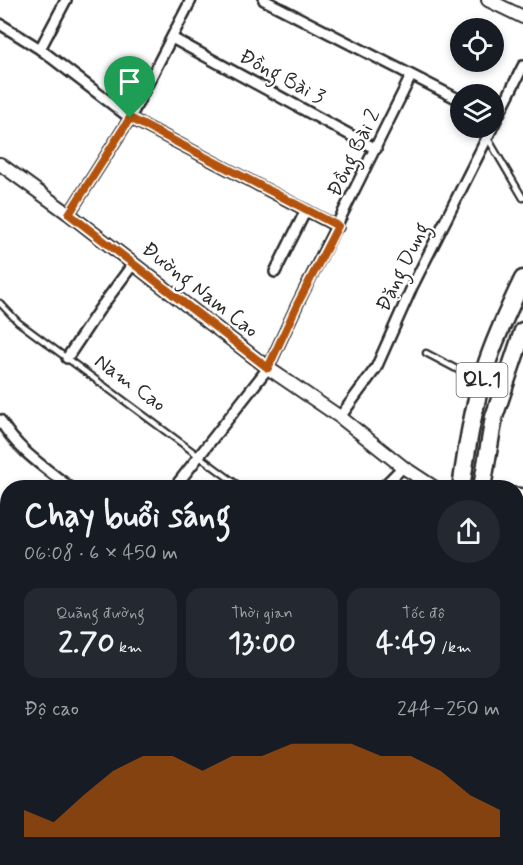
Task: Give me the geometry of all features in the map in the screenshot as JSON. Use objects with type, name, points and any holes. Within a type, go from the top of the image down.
[{"type":"highway","name":"QL.1","points":[[462,480],[470,427],[482,382],[507,311],[523,279]]},
{"type":"highway","name":"QL.1","points":[[483,480],[494,417],[523,331]]},
{"type":"street","points":[[40,49],[66,0]]},
{"type":"street","points":[[69,214],[130,118],[191,0]]},
{"type":"street","points":[[264,0],[450,95]]},
{"type":"street","points":[[489,0],[523,17]]},
{"type":"street","points":[[0,24],[40,49],[130,118],[338,226]]},
{"type":"street","name":"Đồng Bài 3","points":[[172,38],[376,148]]},
{"type":"street","name":"Đặng Dung","points":[[504,102],[523,66]]},
{"type":"street","name":"Đồng Bài 2","points":[[180,480],[268,368],[411,76]]},
{"type":"street","name":"Đặng Dung","points":[[340,417],[376,368],[413,285],[487,138]]},
{"type":"street","name":"Đường Nam Cao","points":[[0,164],[69,214],[268,368],[340,417],[423,480]]},
{"type":"street","points":[[275,272],[306,210]]},
{"type":"street","points":[[67,358],[133,264]]},
{"type":"street","points":[[0,420],[8,434],[24,452],[61,480]]},
{"type":"street","points":[[390,480],[403,467]]},
{"type":"lane","points":[[487,138],[523,198]]},
{"type":"lane","name":"Nam Cao","points":[[0,303],[18,322],[232,480]]},
{"type":"lane","points":[[426,353],[482,382]]},
{"type":"route","points":[[130,118],[338,226],[298,303],[268,368],[69,214],[130,118]]}]
